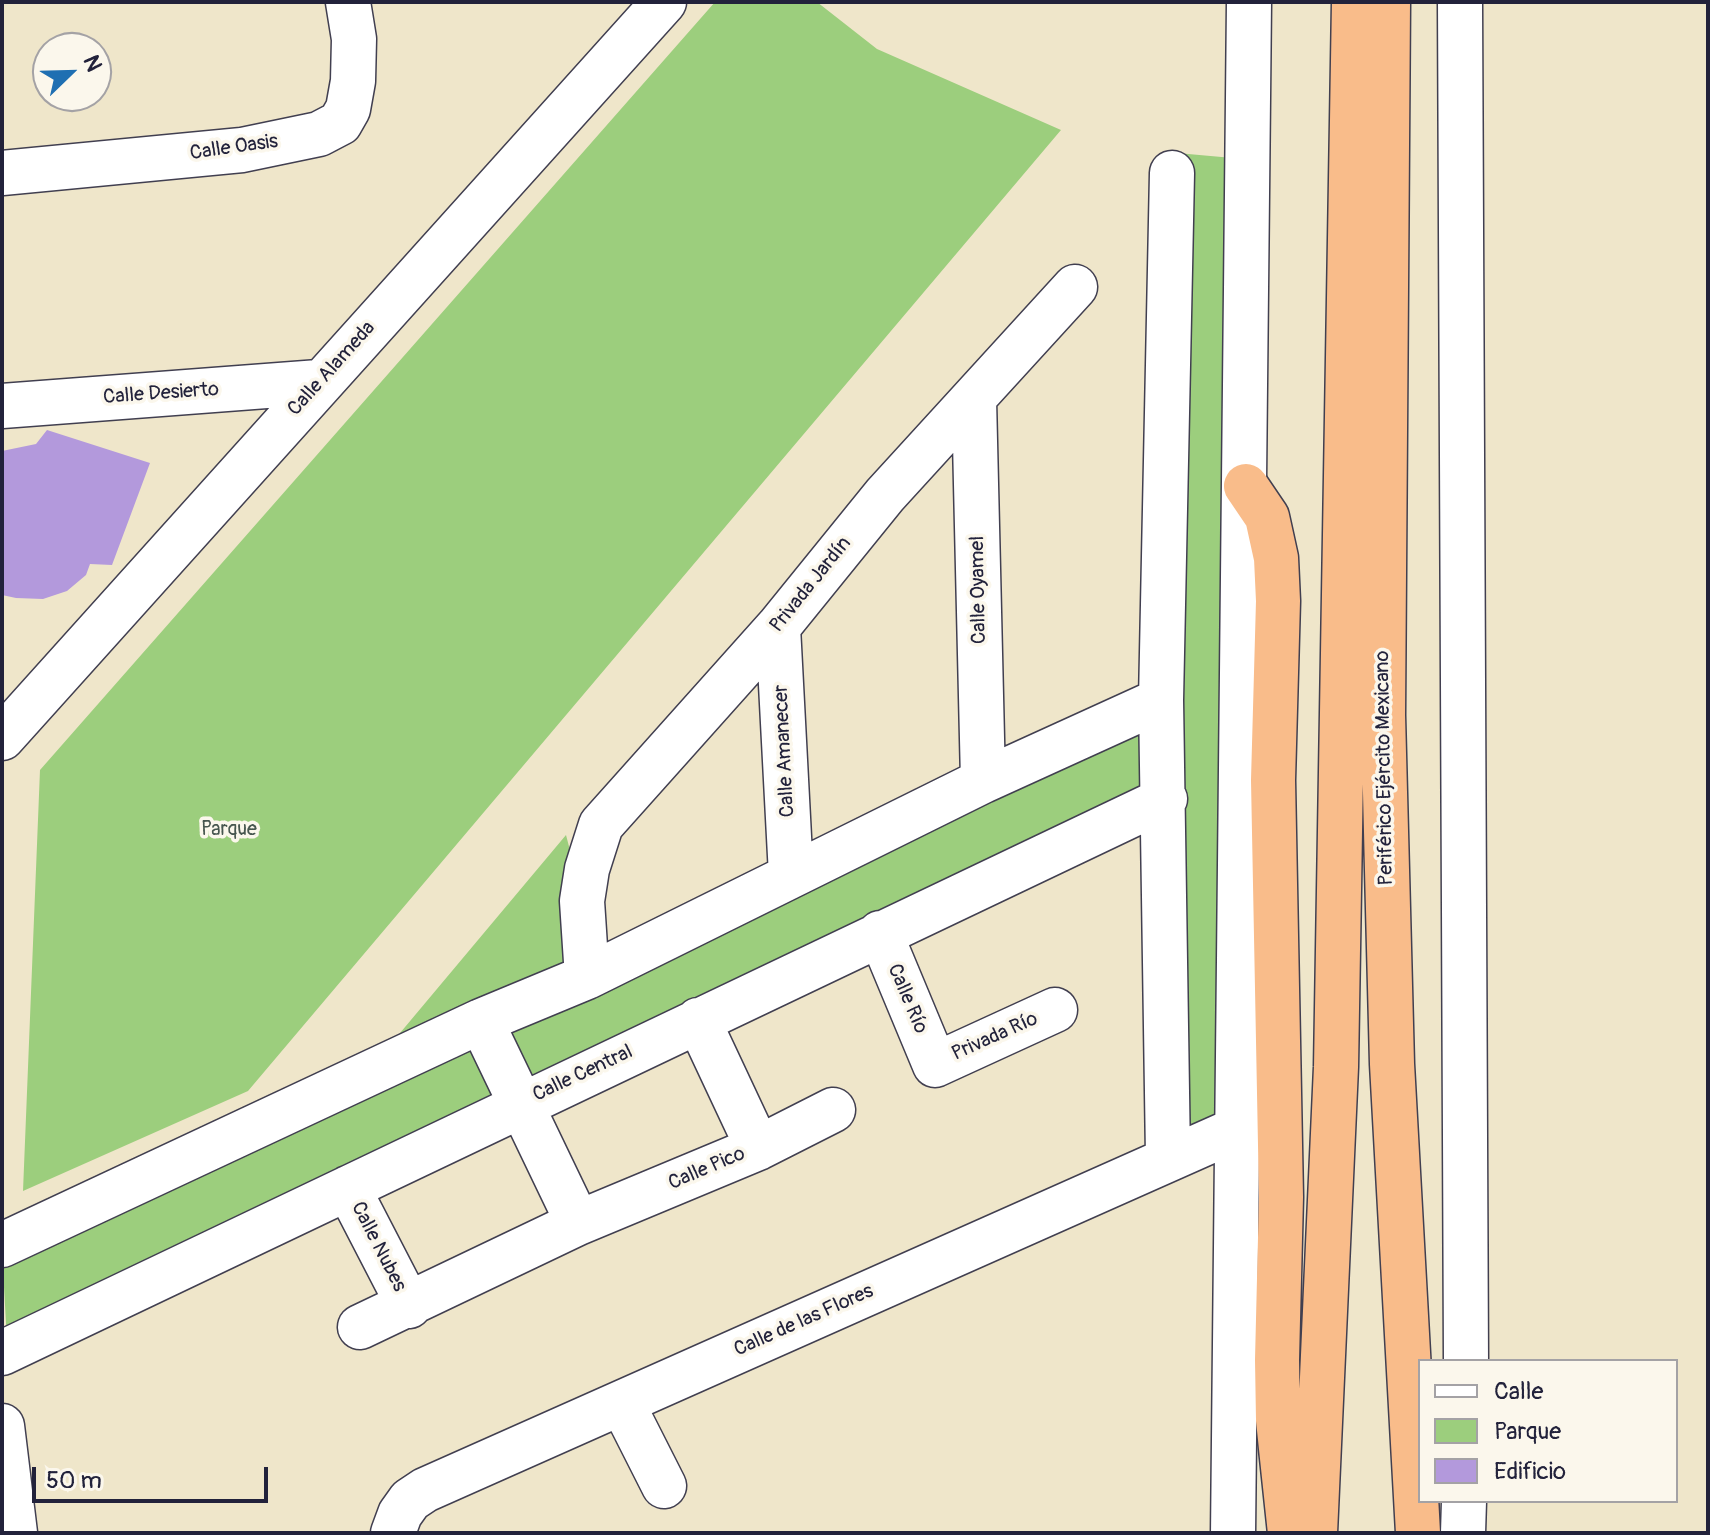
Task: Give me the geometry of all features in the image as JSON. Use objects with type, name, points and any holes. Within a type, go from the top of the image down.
[{"type":"highway","name":"Periférico Ejército Mexicano","points":[[1354,2],[1363,713],[1392,1064],[1418,1533]]},
{"type":"highway","name":"Periférico Ejército Mexicano","points":[[1315,1533],[1336,1067],[1363,713],[1388,2]]},
{"type":"highway","points":[[1246,486],[1267,517],[1276,558],[1278,601],[1273,780],[1281,1197],[1277,1360],[1278,1420],[1290,1533]]},
{"type":"street","name":"Calle Oasis","points":[[2,173],[242,150],[319,134],[340,123],[348,109],[353,81],[354,39],[348,2]]},
{"type":"street","name":"Calle Alameda","points":[[2,738],[664,2]]},
{"type":"street","points":[[1233,1533],[1249,2]]},
{"type":"street","points":[[1460,2],[1466,1359]]},
{"type":"street","points":[[1168,1157],[1165,799],[1161,700],[1172,173]]},
{"type":"street","name":"Privada Jardín","points":[[587,977],[582,901],[587,869],[601,825],[778,627],[885,495],[1075,287]]},
{"type":"street","name":"Calle Desierto","points":[[2,406],[319,382]]},
{"type":"street","name":"Calle Oyamel","points":[[974,399],[983,781]]},
{"type":"street","name":"Calle Amanecer","points":[[778,627],[791,875]]},
{"type":"street","points":[[2,1245],[481,1021],[587,977],[983,781],[1161,700]]},
{"type":"street","name":"Calle Central","points":[[2,1353],[1165,799]]},
{"type":"street","name":"Calle Río","points":[[880,933],[935,1065]]},
{"type":"street","name":"Privada Río","points":[[935,1065],[1055,1010]]},
{"type":"street","points":[[698,1020],[758,1148]]},
{"type":"street","points":[[481,1021],[578,1223]]},
{"type":"street","name":"Calle Pico","points":[[360,1327],[578,1223],[758,1148],[833,1110]]},
{"type":"street","name":"Calle de las Flores","points":[[393,1533],[405,1507],[425,1490],[1168,1157],[1235,1130]]},
{"type":"street","name":"Calle Nubes","points":[[348,1188],[409,1306]]},
{"type":"street","points":[[622,1403],[664,1486]]},
{"type":"street","points":[[2,1426],[15,1533]]},
{"type":"street","points":[[1463,1533],[1464,1503]]},
{"type":"green space","name":"Parque","points":[[715,2],[817,2],[877,49],[1061,130],[248,1091],[23,1191],[40,770]]},
{"type":"green space","points":[[1177,153],[1244,159],[1227,1117],[1181,1136]]},
{"type":"green space","points":[[1159,703],[1163,797],[524,1095],[488,1022]]},
{"type":"green space","points":[[566,835],[577,877],[577,968],[395,1039]]},
{"type":"green space","points":[[479,1026],[516,1102],[7,1341],[2,1251]]},
{"type":"building","points":[[47,430],[150,463],[112,565],[90,564],[86,575],[67,591],[43,599],[2,595],[2,451],[36,444]]}]
